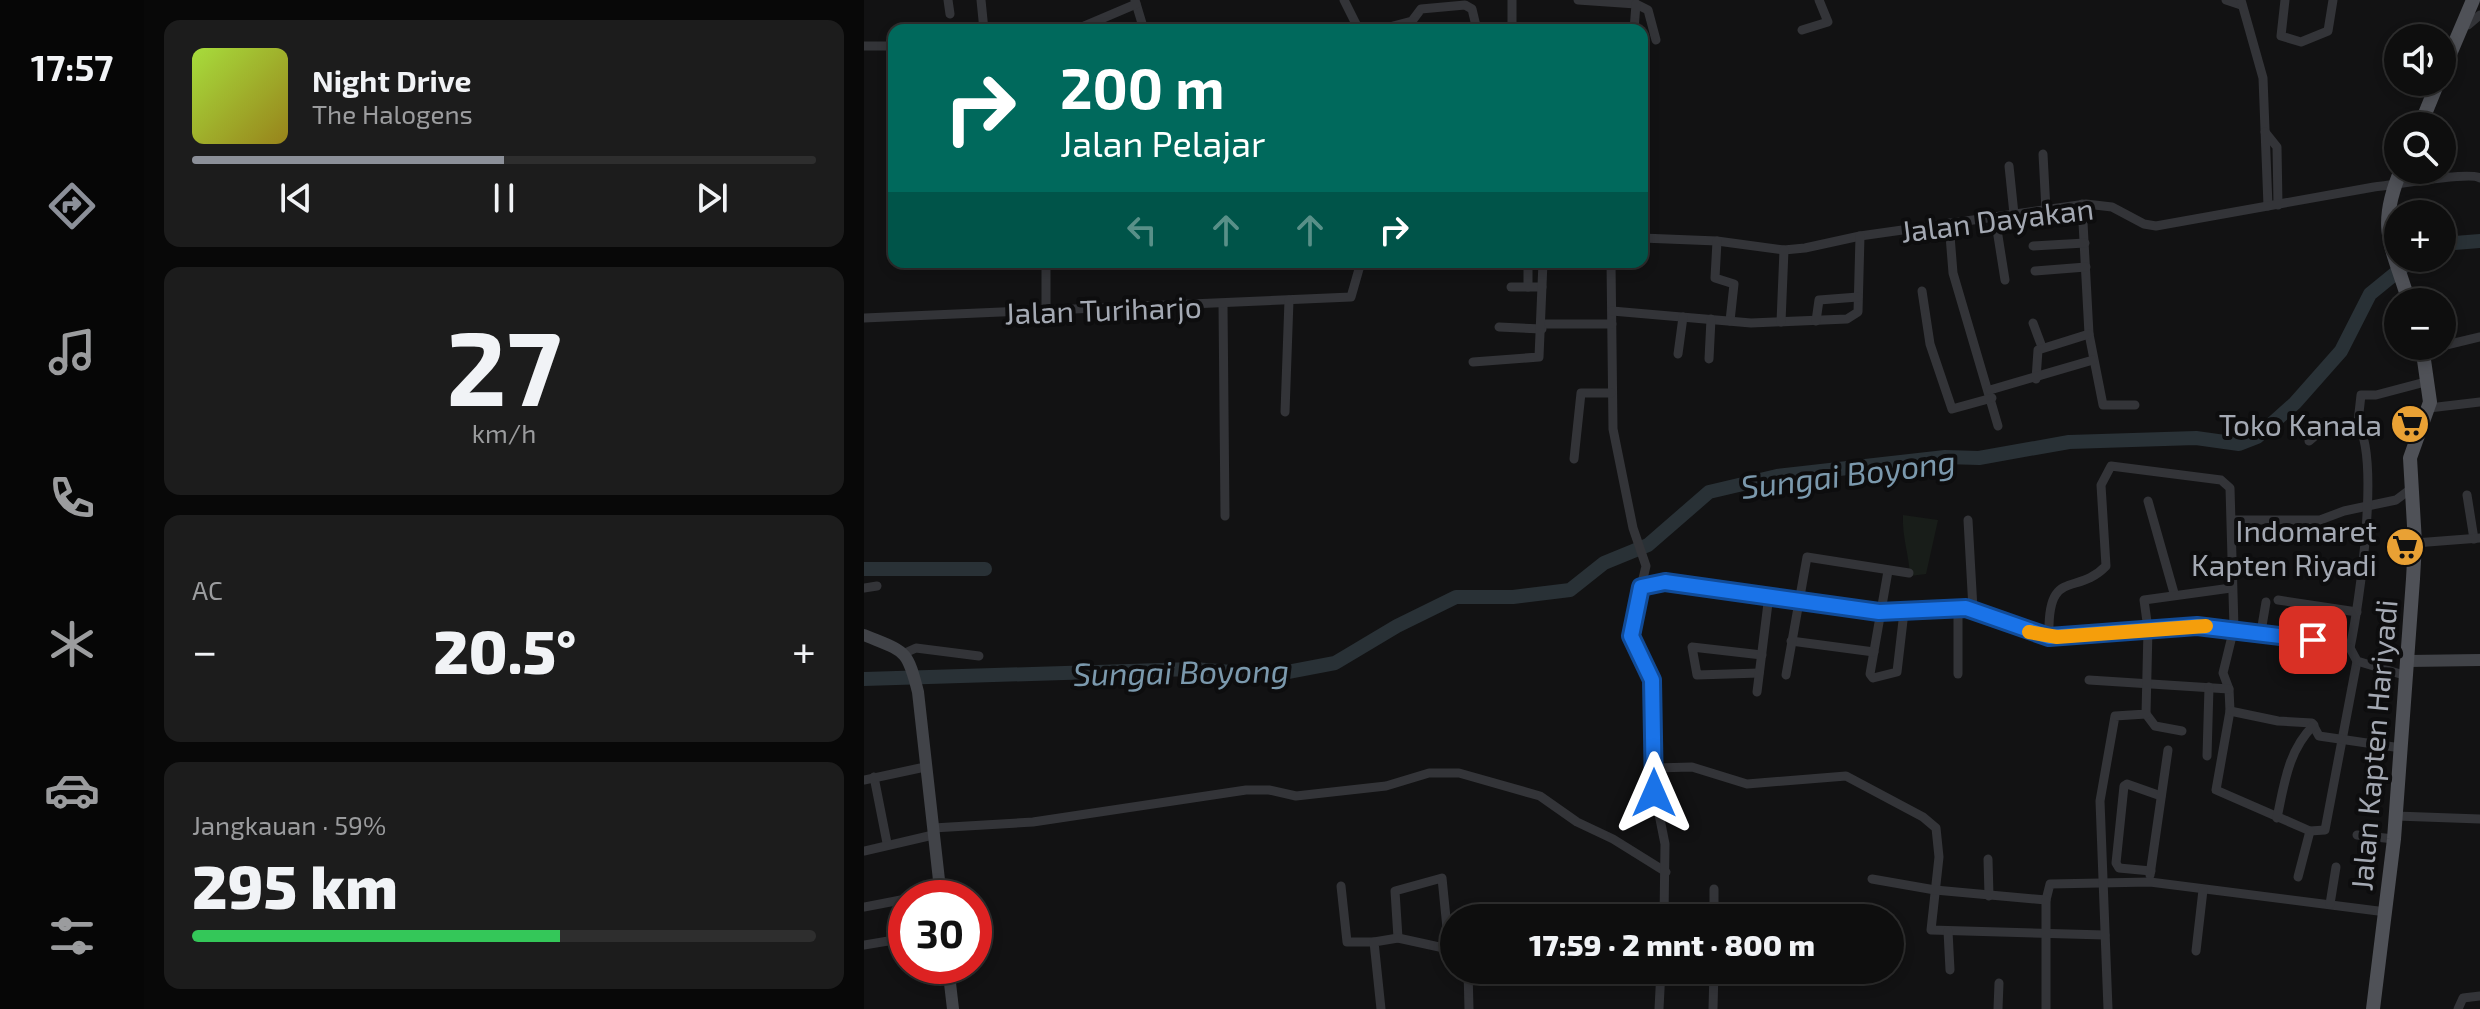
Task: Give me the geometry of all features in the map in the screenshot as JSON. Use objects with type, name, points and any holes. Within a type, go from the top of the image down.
[{"type":"main road","points":[[2456,40],[2473,0]]},
{"type":"main road","points":[[2394,186],[2386,217],[2392,252],[2404,288]]},
{"type":"main road","name":"Jalan Kapten Hariyadi","points":[[2373,1009],[2394,839],[2407,669],[2415,543],[2411,450],[2429,408],[2429,381],[2425,360]]},
{"type":"main road","points":[[864,635],[908,658],[918,692],[938,880]]},
{"type":"main road","points":[[2407,669],[2480,660]]},
{"type":"main road","points":[[950,984],[953,1009]]},
{"type":"street","points":[[948,0],[950,14]]},
{"type":"street","points":[[981,0],[983,24]]},
{"type":"street","points":[[1344,0],[1356,24]]},
{"type":"street","points":[[1512,0],[1512,24]]},
{"type":"street","points":[[1578,0],[1636,4],[1648,10],[1656,40]]},
{"type":"street","points":[[1802,30],[1828,22],[1819,0]]},
{"type":"street","points":[[2226,0],[2241,3],[2263,78],[2265,132],[2277,147],[2273,205]]},
{"type":"street","points":[[2285,0],[2281,36],[2299,42],[2328,31],[2333,0]]},
{"type":"street","points":[[1088,24],[1135,2],[1142,24]]},
{"type":"street","points":[[1634,24],[1636,4]]},
{"type":"street","points":[[1401,24],[1412,21],[1421,9],[1465,5],[1472,9],[1476,24]]},
{"type":"street","points":[[2463,24],[2468,25],[2480,15]]},
{"type":"street","points":[[864,46],[888,46]]},
{"type":"street","points":[[2043,154],[2046,210]]},
{"type":"street","points":[[2009,166],[2014,214]]},
{"type":"street","name":"Jalan Dayakan","points":[[1648,238],[1717,241],[1784,250],[2082,204],[2112,207],[2150,226],[2465,173],[2480,178]]},
{"type":"street","points":[[2082,204],[2089,334],[2103,405],[2135,405]]},
{"type":"street","points":[[1995,217],[2005,280]]},
{"type":"street","points":[[1949,223],[1953,273],[1998,426]]},
{"type":"street","points":[[1612,311],[1730,321],[1839,321],[1855,315],[1860,236]]},
{"type":"street","points":[[1717,241],[1715,278],[1734,284],[1730,321]]},
{"type":"street","points":[[2033,246],[2085,243]]},
{"type":"street","points":[[1781,322],[1784,250]]},
{"type":"street","points":[[2035,271],[2086,267]]},
{"type":"street","points":[[1046,268],[1046,311]]},
{"type":"street","name":"Jalan Turiharjo","points":[[864,318],[1347,297],[1359,268]]},
{"type":"street","points":[[1528,268],[1528,287]]},
{"type":"street","points":[[1473,362],[1538,358],[1543,268]]},
{"type":"street","points":[[1611,268],[1611,393],[1615,446],[1633,528],[1645,563],[1665,582]]},
{"type":"street","points":[[1511,287],[1542,287]]},
{"type":"street","points":[[1922,291],[1930,344],[1952,409],[2093,360]]},
{"type":"street","points":[[1816,321],[1819,300],[1858,297]]},
{"type":"street","points":[[1285,412],[1289,300]]},
{"type":"street","points":[[1223,304],[1225,516]]},
{"type":"street","points":[[1678,354],[1683,317]]},
{"type":"street","points":[[1709,359],[1711,319]]},
{"type":"street","points":[[2033,323],[2042,347]]},
{"type":"street","points":[[1499,327],[1612,324]]},
{"type":"street","points":[[2036,379],[2035,356],[2042,347],[2089,334]]},
{"type":"street","points":[[2456,343],[2480,337]]},
{"type":"street","points":[[2049,637],[2048,617],[2055,595],[2062,587],[2106,566],[2101,485],[2111,466],[2221,480],[2230,488],[2233,520],[2231,588],[2234,628],[2223,673],[2229,689],[2230,711],[2215,788],[2310,831],[2325,830],[2357,661],[2350,648],[2357,612],[2367,507],[2364,439],[2357,423],[2361,395],[2374,396],[2429,381]]},
{"type":"street","points":[[1574,459],[1581,393],[1611,393]]},
{"type":"street","points":[[2429,408],[2480,402]]},
{"type":"street","points":[[2309,441],[2323,429],[2357,423]]},
{"type":"street","points":[[2233,520],[2320,520],[2396,500],[2412,488]]},
{"type":"street","points":[[2415,543],[2477,538],[2467,495]]},
{"type":"street","points":[[2148,501],[2174,593]]},
{"type":"street","points":[[1968,520],[1973,609]]},
{"type":"street","points":[[1786,675],[1807,557],[1909,573]]},
{"type":"street","points":[[1645,563],[1631,636],[1652,680],[1653,784],[1665,844],[1665,904]]},
{"type":"street","points":[[1888,571],[1879,612],[1872,677],[1877,679],[1897,672],[1904,612]]},
{"type":"street","points":[[1641,587],[1665,582],[1879,612],[1973,609],[2049,637],[2148,629],[2234,628],[2350,648]]},
{"type":"street","points":[[864,588],[877,586]]},
{"type":"street","points":[[2182,731],[2155,726],[2146,714],[2148,629],[2144,600],[2174,593],[2231,588]]},
{"type":"street","points":[[1757,692],[1769,595]]},
{"type":"street","points":[[2278,600],[2357,612]]},
{"type":"street","points":[[2261,632],[2266,602]]},
{"type":"street","points":[[1958,608],[1958,674]]},
{"type":"street","points":[[1791,641],[1874,652]]},
{"type":"street","points":[[1759,673],[1697,675],[1692,647],[1762,655]]},
{"type":"street","points":[[908,658],[916,648],[979,656]]},
{"type":"street","points":[[2357,661],[2407,669]]},
{"type":"street","points":[[2089,680],[2229,689]]},
{"type":"street","points":[[2207,756],[2209,687]]},
{"type":"street","points":[[2230,711],[2314,725]]},
{"type":"street","points":[[2108,1009],[2100,801],[2115,716],[2146,714]]},
{"type":"street","points":[[2314,725],[2317,735],[2401,748]]},
{"type":"street","points":[[2277,818],[2289,762],[2314,725]]},
{"type":"street","points":[[2206,730],[2227,731]]},
{"type":"street","points":[[2150,877],[2168,750]]},
{"type":"street","points":[[887,843],[869,779],[925,767]]},
{"type":"street","points":[[1655,768],[1692,767],[1747,784],[1846,776],[1923,817],[1936,828],[1938,841],[1930,929],[2105,935]]},
{"type":"street","points":[[864,851],[933,831],[1033,822],[1259,789],[1296,796],[1386,786],[1429,773],[1459,773],[1540,796],[1577,822],[1613,839],[1666,872]]},
{"type":"street","points":[[2161,796],[2127,784],[2124,786],[2116,863],[2119,868],[2203,890],[2386,912]]},
{"type":"street","points":[[2396,816],[2480,819]]},
{"type":"street","points":[[2298,877],[2310,831]]},
{"type":"street","points":[[2357,835],[2394,839]]},
{"type":"street","points":[[1988,859],[1989,896]]},
{"type":"street","points":[[2330,904],[2336,867]]},
{"type":"street","points":[[2046,1009],[2046,900],[2050,884],[2150,877]]},
{"type":"street","points":[[1398,938],[1395,891],[1442,878],[1445,904]]},
{"type":"street","points":[[1872,879],[1935,890],[2046,900]]},
{"type":"street","points":[[1341,886],[1347,942],[1398,938],[1440,947]]},
{"type":"street","points":[[1714,889],[1714,904]]},
{"type":"street","points":[[2196,951],[2203,890]]},
{"type":"street","points":[[864,907],[888,902]]},
{"type":"street","points":[[1948,931],[1950,970]]},
{"type":"street","points":[[864,945],[888,941]]},
{"type":"street","points":[[1374,942],[1381,1009]]},
{"type":"street","points":[[1998,1009],[1999,983]]},
{"type":"street","points":[[1468,984],[1469,1009]]},
{"type":"street","points":[[1659,1009],[1660,984]]},
{"type":"street","points":[[1713,1009],[1714,984]]},
{"type":"street","points":[[2458,1009],[2463,998],[2480,996]]},
{"type":"shaded area","points":[[1903,515],[1938,520],[1926,574],[1910,576]]},
{"type":"waterway","name":"Sungai Boyong","points":[[2456,243],[2480,241]]},
{"type":"waterway","name":"Sungai Boyong","points":[[864,679],[1193,669],[1272,675],[1335,663],[1397,626],[1456,597],[1513,597],[1570,590],[1604,563],[1648,545],[1709,492],[1777,476],[1945,457],[1979,458],[2069,442],[2196,438],[2239,444],[2257,437],[2295,403],[2341,351],[2370,294],[2397,272]]},
{"type":"waterway","points":[[864,569],[985,569]]},
{"type":"slow traffic","points":[[2029,632],[2057,637],[2206,626]]},
{"type":"place","name":"Toko Kanala","points":[[2410,424]]},
{"type":"place","name":"Indomaret Kapten Riyadi","points":[[2405,547]]},
{"type":"route","points":[[1654,793],[1652,680],[1631,636],[1641,587],[1651,584],[1665,582],[1879,612],[1966,608],[2038,636],[2049,637],[2197,626],[2234,628],[2313,640]]}]
